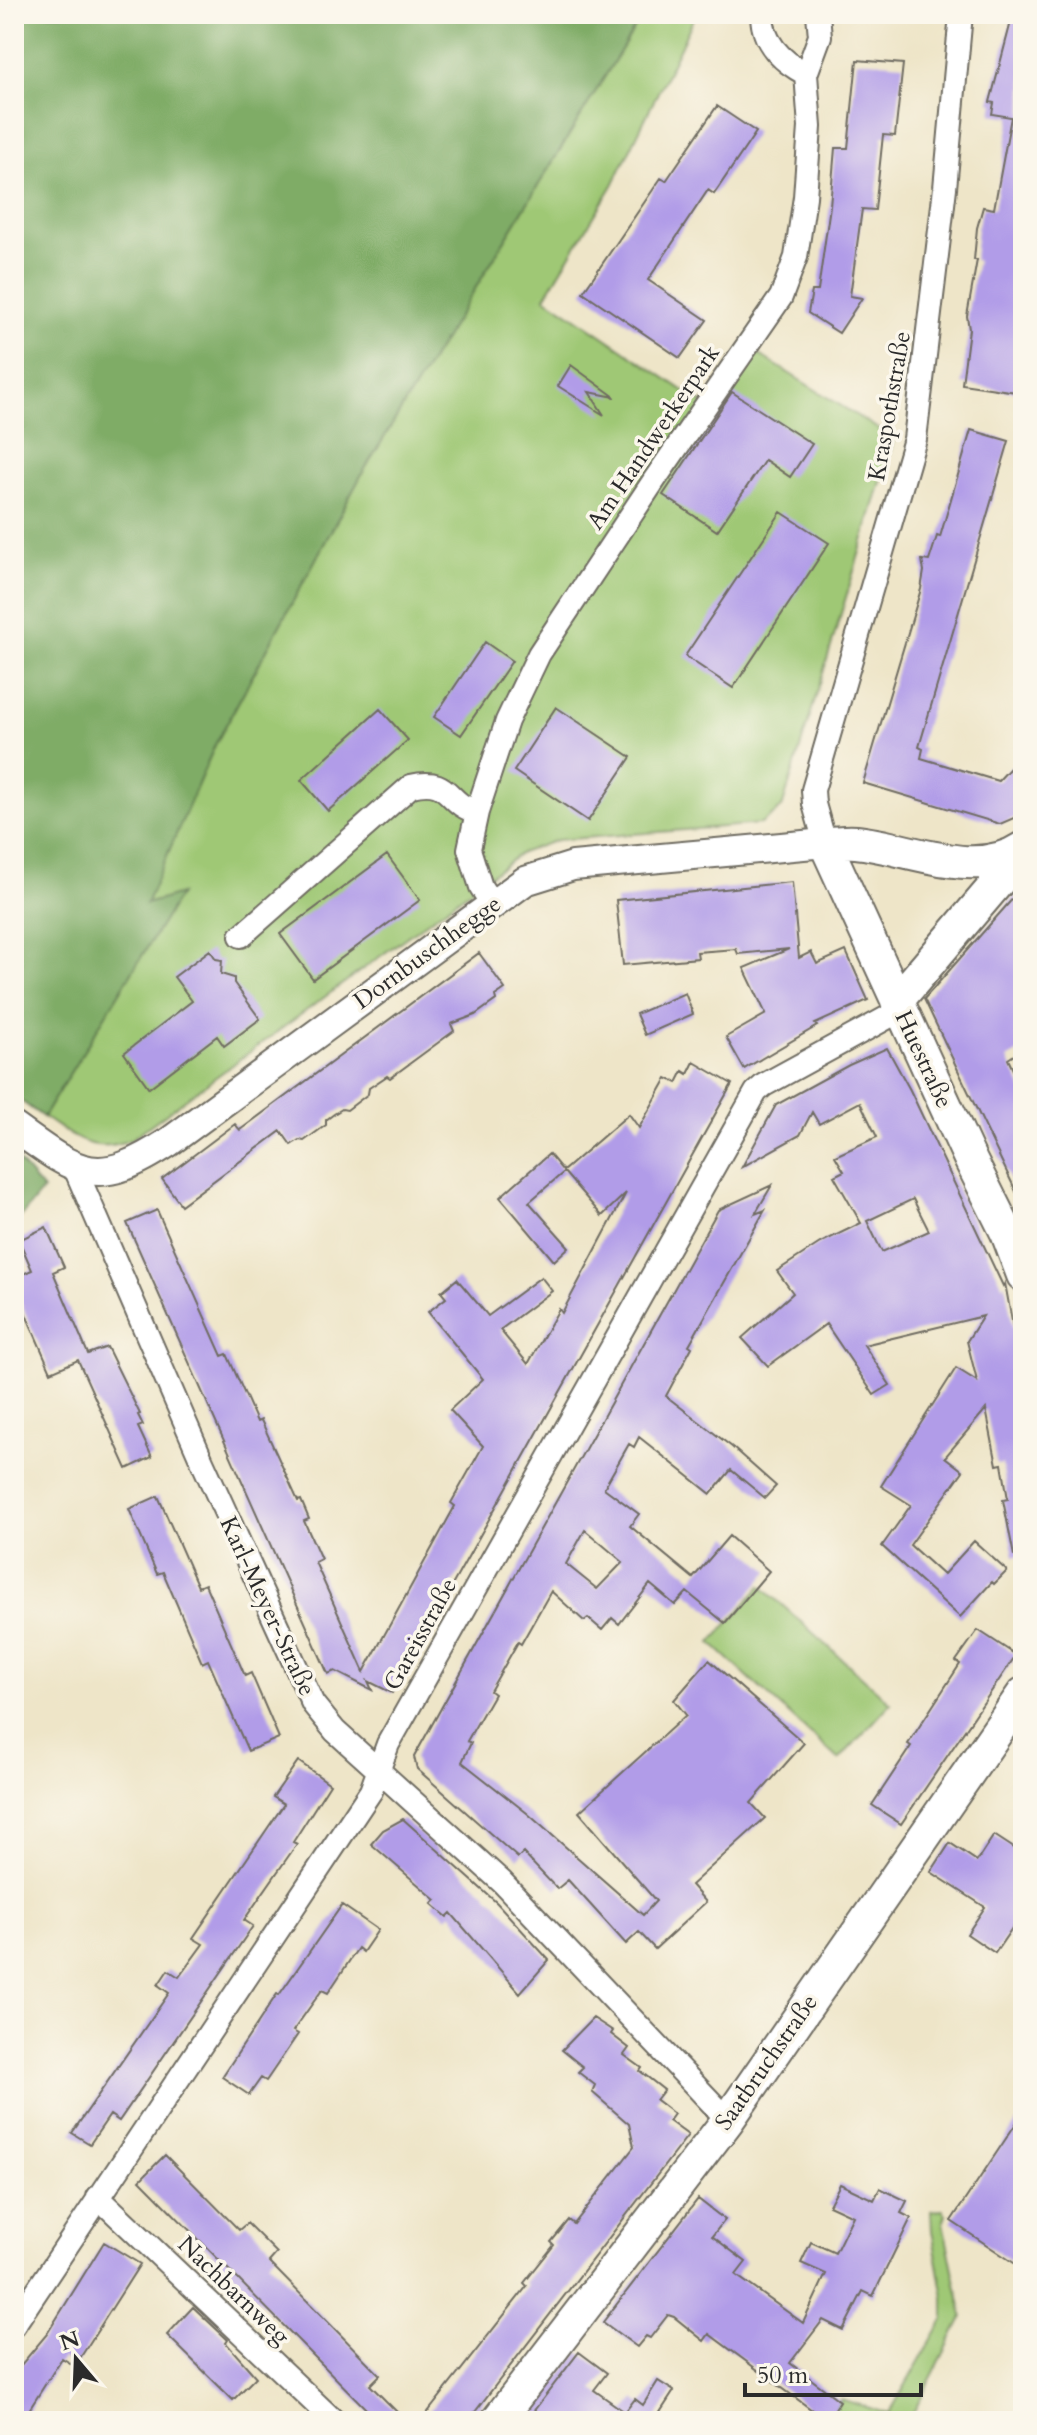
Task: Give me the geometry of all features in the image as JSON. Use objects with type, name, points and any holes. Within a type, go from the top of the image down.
[{"type":"main road","points":[[825,843],[856,842],[970,862],[1017,852]]},
{"type":"main road","name":"Huestraße","points":[[825,843],[1007,1233],[1023,1275]]},
{"type":"main road","points":[[899,1006],[1003,876],[1017,852]]},
{"type":"main road","name":"Saatbruchstraße","points":[[497,2421],[728,2120],[1023,1694]]},
{"type":"street","points":[[762,14],[762,27],[779,56],[806,74]]},
{"type":"street","name":"Am Handwerkerpark","points":[[492,904],[481,887],[469,849],[477,812],[507,721],[539,654],[781,297],[796,257],[805,197],[810,127],[806,74],[820,36],[818,14]]},
{"type":"street","name":"Kraspothstraße","points":[[825,843],[813,790],[915,439],[945,188],[961,14]]},
{"type":"street","points":[[241,936],[411,786],[430,782],[443,788],[466,809],[477,812]]},
{"type":"street","name":"Dornbuschhegge","points":[[74,1166],[92,1171],[110,1171],[142,1160],[525,881],[573,866],[825,843]]},
{"type":"street","name":"Gareisstraße","points":[[14,2325],[355,1816],[380,1770],[388,1744],[756,1092],[899,1006]]},
{"type":"street","points":[[14,1127],[74,1166]]},
{"type":"street","name":"Karl-Meyer-Straße","points":[[74,1166],[303,1685],[323,1719],[502,1882],[728,2120]]},
{"type":"street","name":"Nachbarnweg","points":[[98,2197],[334,2421]]},
{"type":"green space","points":[[14,14],[643,14],[363,472],[215,745],[146,904],[180,894],[43,1117],[14,1096],[14,845],[19,841],[14,834]]},
{"type":"green space","points":[[643,14],[696,14],[613,185],[545,297],[714,411],[755,352],[894,439],[782,808],[761,824],[557,840],[521,853],[130,1140],[104,1146],[74,1137],[43,1117],[179,895],[145,904],[215,745],[363,472]]},
{"type":"green space","points":[[14,1156],[43,1190],[14,1225]]},
{"type":"green space","points":[[761,1586],[891,1703],[839,1760],[711,1643]]},
{"type":"green space","points":[[943,2210],[946,2214],[943,2223],[963,2316],[909,2421],[827,2421],[841,2399],[889,2414],[944,2318],[944,2297],[931,2211]]},
{"type":"building","points":[[1013,14],[1023,14],[1023,274],[1017,311],[1023,312],[1023,393],[962,384],[969,329],[967,316],[977,260],[974,260],[977,228],[983,207],[994,209],[1011,117],[992,114],[994,103],[990,102]]},
{"type":"building","points":[[857,60],[903,64],[895,136],[883,135],[875,210],[862,209],[850,296],[862,298],[839,333],[808,313],[812,291],[818,291],[835,148],[848,148]]},
{"type":"building","points":[[717,106],[756,132],[714,194],[708,190],[648,280],[707,320],[680,358],[583,292],[661,178],[666,181]]},
{"type":"building","points":[[571,365],[615,397],[589,392],[604,415],[558,386]]},
{"type":"building","points":[[732,392],[812,444],[790,477],[765,460],[717,531],[663,495]]},
{"type":"building","points":[[971,430],[1009,441],[919,747],[923,749],[921,758],[998,781],[1023,754],[1023,808],[1014,818],[1000,824],[863,783],[921,589],[922,560],[929,561],[937,536],[940,537]]},
{"type":"building","points":[[781,512],[829,543],[733,688],[685,656]]},
{"type":"building","points":[[485,642],[512,661],[461,735],[434,717]]},
{"type":"building","points":[[556,707],[631,757],[588,821],[514,771]]},
{"type":"building","points":[[380,709],[408,740],[328,811],[301,780]]},
{"type":"building","points":[[387,855],[420,900],[313,979],[280,934]]},
{"type":"building","points":[[792,882],[799,958],[811,952],[817,964],[846,951],[868,1000],[815,1024],[817,1026],[744,1069],[726,1037],[766,1014],[744,968],[789,949],[738,954],[736,949],[697,952],[698,958],[623,965],[616,900]]},
{"type":"building","points":[[1023,887],[1023,1049],[1008,1059],[1023,1091],[1023,1206],[924,999]]},
{"type":"building","points":[[210,950],[216,959],[222,960],[221,974],[234,978],[234,983],[260,1019],[224,1046],[217,1036],[149,1088],[124,1053],[192,1001],[174,977]]},
{"type":"building","points":[[479,953],[505,989],[495,996],[496,1000],[475,1015],[451,1024],[454,1031],[390,1078],[387,1076],[369,1088],[368,1094],[347,1110],[342,1109],[334,1114],[326,1120],[326,1125],[304,1141],[299,1140],[291,1145],[281,1131],[181,1205],[162,1179],[235,1124],[240,1130]]},
{"type":"building","points":[[685,993],[693,1014],[645,1035],[636,1014]]},
{"type":"building","points":[[887,1048],[1003,1286],[1005,1283],[1023,1381],[1023,1555],[1014,1556],[1003,1500],[1008,1499],[1002,1464],[997,1465],[986,1409],[945,1457],[963,1471],[910,1545],[943,1575],[974,1541],[1007,1571],[994,1584],[992,1582],[960,1617],[882,1546],[911,1505],[881,1486],[956,1368],[977,1381],[967,1341],[983,1316],[864,1345],[890,1385],[874,1395],[826,1324],[768,1366],[742,1338],[793,1293],[777,1271],[820,1243],[861,1223],[834,1176],[844,1171],[835,1156],[877,1137],[860,1102],[819,1124],[812,1112],[800,1135],[742,1167],[776,1105]],"holes":[[[913,1199],[929,1231],[882,1252],[867,1221]]]},
{"type":"building","points":[[694,1062],[732,1084],[392,1693],[368,1681],[372,1690],[335,1671],[328,1674],[127,1223],[157,1210],[222,1356],[227,1354],[257,1422],[261,1420],[298,1501],[301,1500],[309,1519],[304,1521],[321,1559],[315,1562],[364,1672],[455,1506],[451,1503],[483,1446],[450,1410],[483,1379],[428,1312],[446,1298],[441,1292],[457,1279],[488,1316],[541,1277],[552,1291],[500,1330],[528,1364],[559,1309],[562,1313],[626,1193],[602,1216],[564,1172],[529,1202],[569,1247],[554,1261],[500,1197],[549,1154],[563,1171],[629,1114],[639,1128],[667,1078],[677,1083],[683,1071],[688,1074]]},
{"type":"building","points":[[772,1185],[755,1214],[765,1210],[689,1345],[692,1347],[666,1396],[776,1486],[765,1498],[731,1470],[711,1494],[639,1437],[634,1447],[629,1444],[604,1488],[639,1514],[630,1526],[693,1578],[729,1536],[769,1571],[725,1623],[687,1592],[675,1605],[650,1584],[619,1624],[612,1618],[602,1630],[588,1618],[584,1621],[551,1591],[490,1691],[494,1694],[467,1741],[471,1743],[462,1762],[527,1813],[643,1915],[656,1901],[579,1812],[686,1715],[674,1700],[709,1660],[804,1743],[751,1803],[765,1818],[691,1885],[706,1902],[655,1949],[639,1932],[626,1944],[568,1880],[557,1889],[523,1853],[518,1858],[417,1769],[414,1757],[718,1210]],"holes":[[[585,1530],[623,1562],[597,1589],[566,1564]]]},
{"type":"building","points":[[46,1227],[64,1267],[53,1272],[88,1354],[107,1347],[140,1414],[143,1425],[138,1427],[152,1457],[127,1469],[78,1360],[51,1372],[14,1287],[14,1278],[32,1270],[19,1240]]},
{"type":"building","points":[[158,1496],[198,1587],[205,1584],[245,1676],[251,1673],[279,1738],[248,1751],[208,1660],[202,1663],[163,1572],[157,1574],[129,1509]]},
{"type":"building","points":[[978,1630],[1016,1655],[901,1824],[872,1805],[911,1746],[908,1744],[960,1664],[956,1661]]},
{"type":"building","points":[[298,1761],[330,1784],[293,1842],[297,1844],[244,1920],[253,1926],[119,2121],[110,2115],[90,2144],[72,2133],[169,1993],[158,1985],[168,1970],[179,1977],[203,1944],[193,1938],[284,1804],[273,1797]]},
{"type":"building","points":[[403,1819],[497,1903],[549,1960],[520,1993],[451,1913],[447,1917],[432,1904],[436,1900],[371,1844],[383,1830]]},
{"type":"building","points":[[994,1835],[1023,1854],[1023,1912],[995,1953],[967,1934],[985,1907],[931,1872],[950,1843],[977,1861]]},
{"type":"building","points":[[342,1905],[378,1930],[363,1952],[358,1948],[328,1993],[322,1990],[293,2031],[298,2034],[266,2081],[261,2078],[249,2095],[222,2077]]},
{"type":"building","points":[[593,2018],[613,2031],[611,2034],[629,2048],[624,2055],[664,2090],[656,2100],[674,2114],[669,2121],[688,2135],[468,2421],[421,2421],[527,2286],[524,2283],[554,2245],[551,2242],[569,2220],[574,2224],[634,2147],[629,2124],[592,2092],[595,2085],[578,2072],[583,2067],[562,2050]]},
{"type":"building","points":[[1023,2113],[1023,2269],[951,2221]]},
{"type":"building","points":[[165,2155],[239,2230],[247,2223],[277,2253],[269,2262],[380,2375],[370,2385],[406,2421],[378,2421],[140,2180]]},
{"type":"building","points":[[840,2184],[874,2200],[880,2188],[907,2201],[901,2213],[911,2218],[873,2296],[863,2291],[843,2330],[823,2320],[790,2363],[840,2401],[827,2421],[709,2334],[704,2341],[674,2317],[668,2315],[650,2338],[646,2336],[637,2347],[603,2322],[698,2199],[725,2220],[712,2236],[746,2262],[736,2275],[803,2323],[826,2274],[801,2263],[811,2242],[835,2253],[853,2216],[829,2205]]},
{"type":"building","points":[[104,2242],[140,2264],[75,2366],[62,2358],[22,2421],[14,2421],[14,2360],[21,2365],[47,2334]]},
{"type":"building","points":[[193,2307],[228,2340],[226,2343],[256,2377],[233,2400],[167,2335]]},
{"type":"building","points":[[579,2352],[607,2373],[594,2390],[625,2412],[635,2399],[643,2405],[658,2381],[674,2391],[657,2417],[663,2421],[526,2421]]}]
